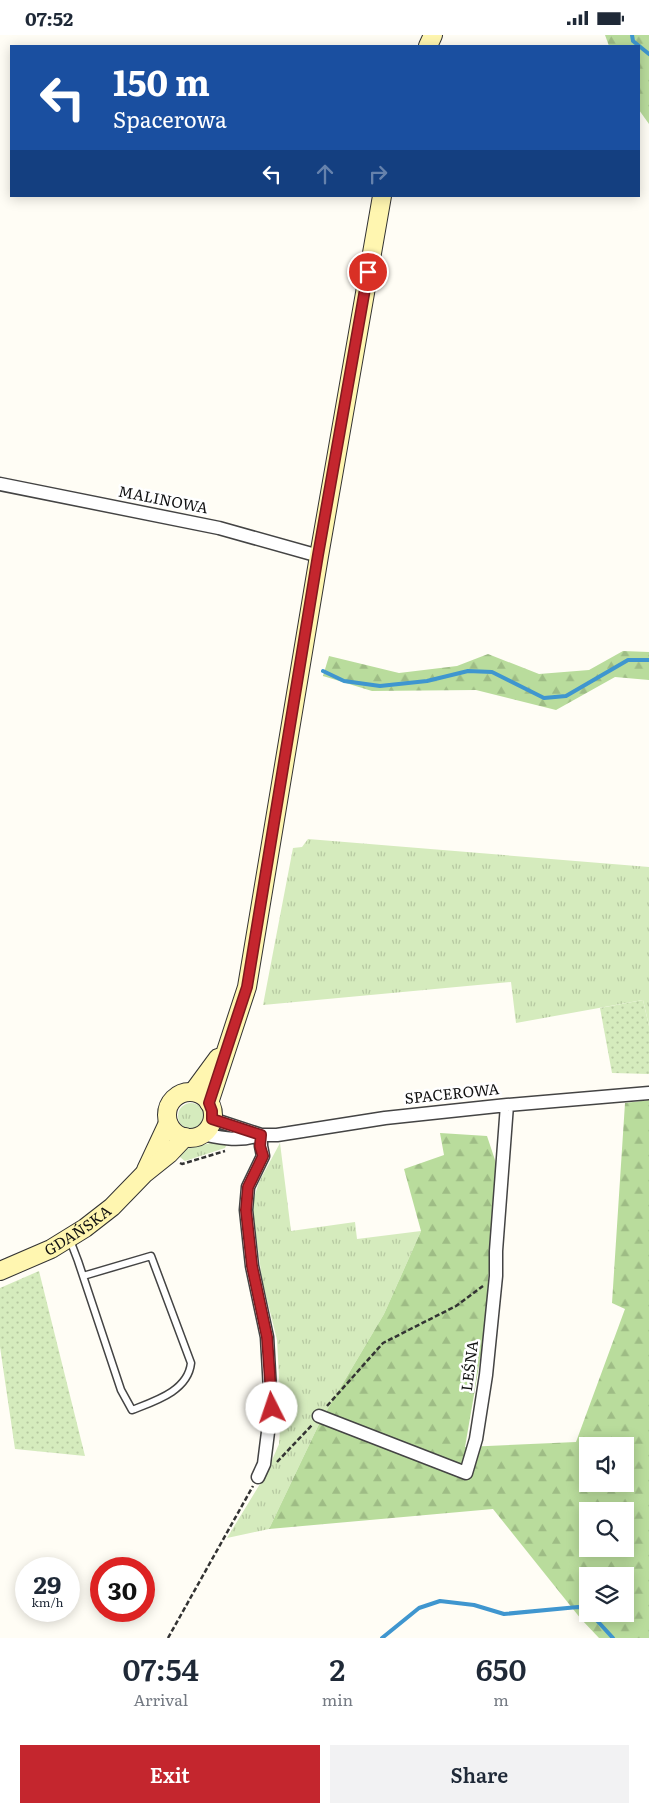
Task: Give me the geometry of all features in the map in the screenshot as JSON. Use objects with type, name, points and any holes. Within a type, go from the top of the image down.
[{"type":"main road","points":[[208,1119],[202,1095],[193,1092],[183,1093],[175,1097],[169,1104],[167,1114],[168,1123],[175,1132],[191,1138],[208,1119],[227,1045],[247,987],[318,555],[382,197]]},
{"type":"main road","points":[[193,1092],[227,1045]]},
{"type":"main road","name":"GDAŃSKA","points":[[144,1175],[168,1123]]},
{"type":"main road","name":"GDAŃSKA","points":[[0,1271],[32,1259],[69,1239],[112,1207],[185,1137]]},
{"type":"street","name":"MALINOWA","points":[[0,484],[219,528],[318,555]]},
{"type":"street","name":"SPACEROWA","points":[[208,1119],[232,1139],[247,1139],[261,1135],[277,1135],[385,1118],[648,1093]]},
{"type":"street","name":"LEŚNA","points":[[319,1416],[466,1473],[476,1439],[486,1375],[496,1276],[496,1251],[507,1105]]},
{"type":"street","points":[[258,1477],[264,1463],[272,1408],[267,1337],[252,1266],[246,1210],[248,1187],[263,1156],[260,1146],[261,1135]]},
{"type":"lane","points":[[69,1239],[73,1245],[83,1276],[122,1390],[132,1410],[164,1397],[190,1373],[191,1363],[151,1256],[83,1276]]},
{"type":"path","points":[[168,1638],[258,1477],[305,1434],[383,1343],[456,1306],[496,1276]]},
{"type":"green space","points":[[605,35],[649,35],[649,124],[640,111],[640,45],[609,45]]},
{"type":"green space","points":[[623,651],[649,652],[649,680],[615,677],[556,710],[476,690],[372,691],[323,676],[329,656],[399,673],[457,666],[488,654],[539,674],[589,670]]},
{"type":"green space","points":[[308,839],[649,867],[649,1026],[643,1000],[516,1023],[511,982],[263,1005],[293,848],[302,847]]},
{"type":"green space","points":[[643,1000],[649,1026],[649,1074],[612,1073],[600,1008]]},
{"type":"green space","points":[[649,1100],[649,1638],[599,1638],[584,1622],[634,1622],[634,1567],[579,1567],[579,1616],[493,1509],[269,1529],[320,1422],[384,1314],[421,1231],[404,1169],[444,1155],[440,1133],[487,1136],[496,1163],[485,1331],[465,1447],[576,1442],[625,1309],[612,1303],[625,1103]]},
{"type":"green space","points":[[191,1103],[200,1107],[204,1116],[200,1125],[191,1129],[182,1125],[178,1116],[182,1107]]},
{"type":"green space","points":[[215,1142],[227,1144],[225,1148],[185,1161],[176,1154],[181,1150]]},
{"type":"green space","points":[[280,1143],[291,1231],[355,1222],[357,1239],[421,1231],[384,1314],[320,1422],[269,1529],[227,1538],[266,1474],[279,1444],[281,1415],[277,1340],[262,1279],[252,1204],[259,1182]]},
{"type":"green space","points":[[39,1271],[85,1456],[15,1449],[0,1347],[0,1288]]},
{"type":"waterway","points":[[632,35],[633,41],[638,45]]},
{"type":"waterway","points":[[640,47],[649,54]]},
{"type":"waterway","points":[[323,671],[344,681],[380,686],[427,681],[468,671],[492,672],[544,698],[566,696],[628,660],[649,660]]},
{"type":"waterway","points":[[382,1638],[419,1608],[440,1601],[474,1605],[504,1614],[579,1607]]},
{"type":"waterway","points":[[598,1622],[613,1638]]},
{"type":"route","points":[[272,1408],[267,1337],[252,1266],[246,1210],[248,1187],[263,1156],[260,1146],[261,1135],[212,1119],[209,1103],[247,987],[318,555],[368,272]]}]
